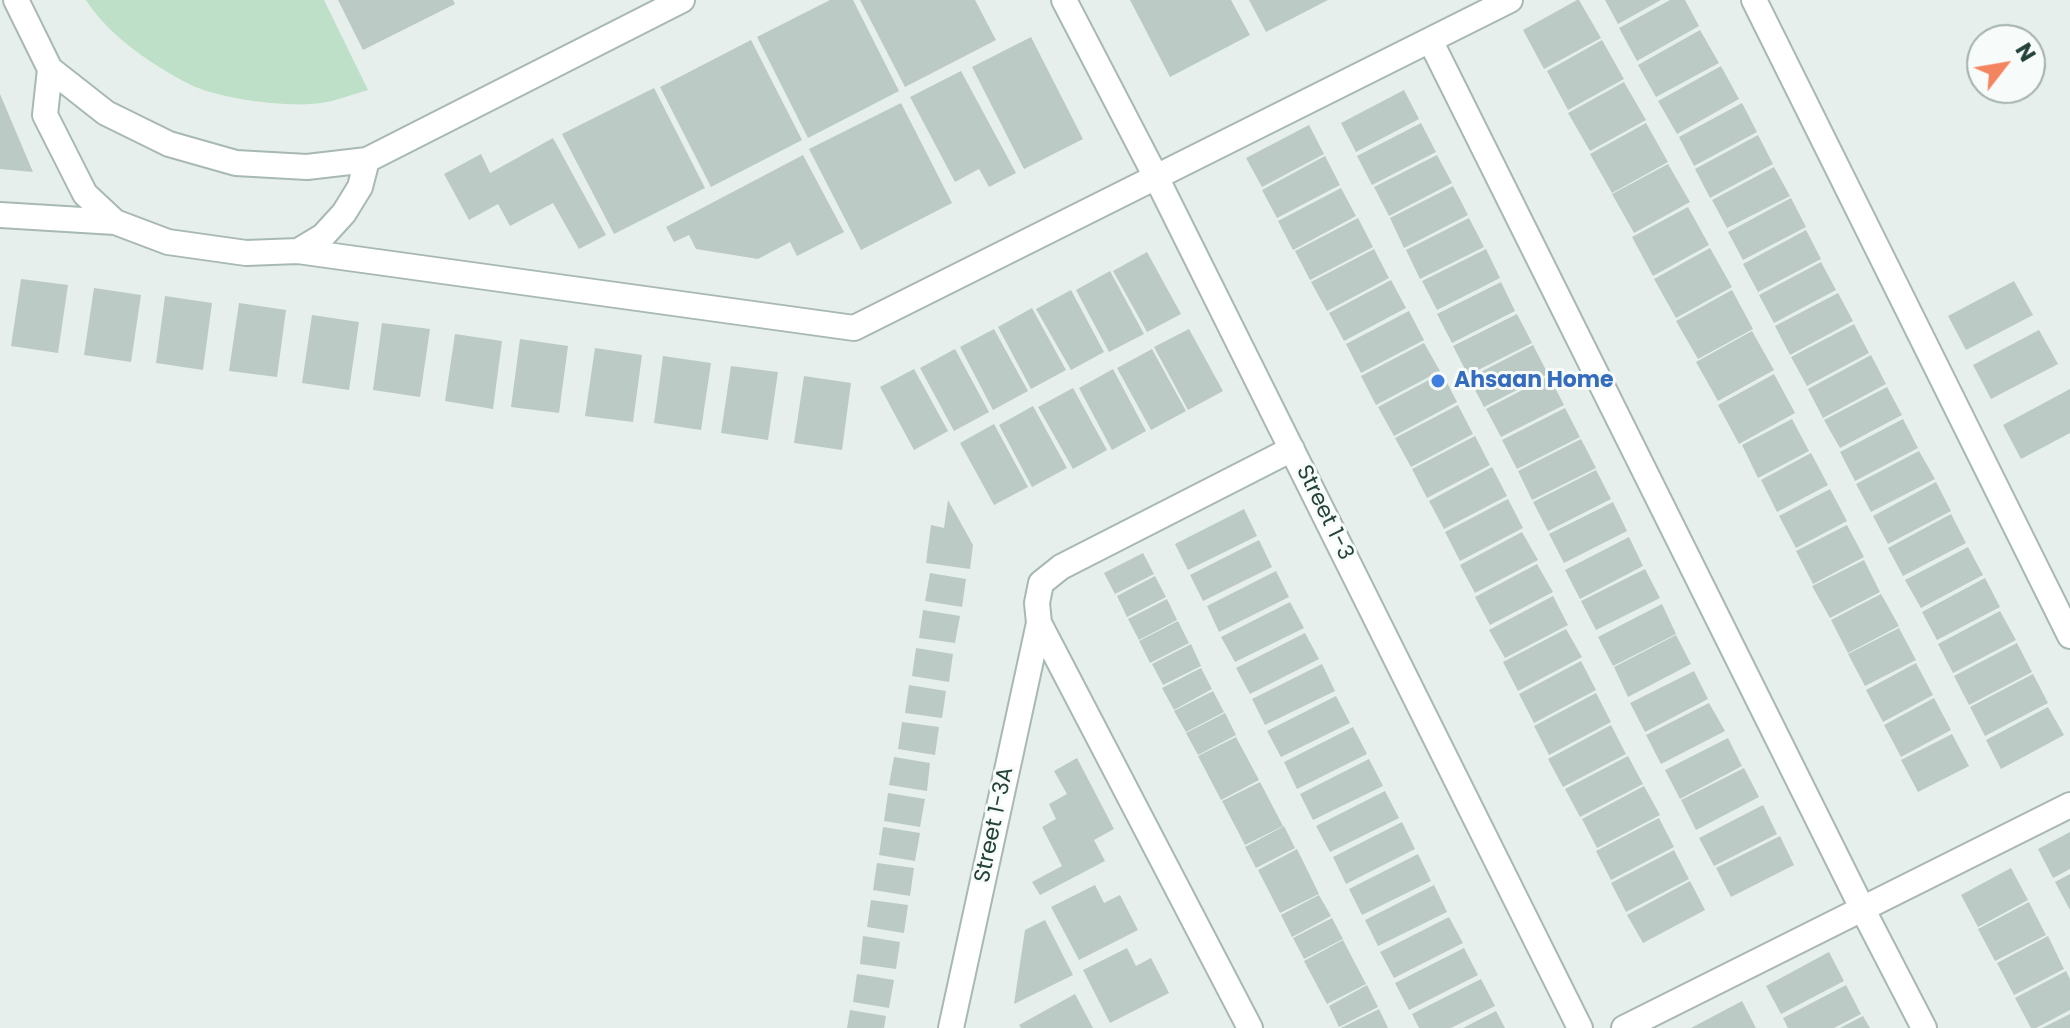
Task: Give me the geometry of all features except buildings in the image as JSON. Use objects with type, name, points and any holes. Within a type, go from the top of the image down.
[{"type":"street","points":[[16,0],[50,69],[106,113],[169,144],[236,163],[307,167],[367,160],[682,0]]},
{"type":"street","name":"Street 1-3","points":[[1064,0],[1157,179],[1580,1028]]},
{"type":"street","points":[[0,215],[115,222],[168,242],[246,253],[298,251],[854,328],[1510,0]]},
{"type":"street","points":[[1754,0],[2070,636]]},
{"type":"street","points":[[1430,40],[1924,1028]]},
{"type":"street","points":[[50,69],[45,115],[85,194],[115,222]]},
{"type":"street","points":[[298,251],[323,236],[344,213],[360,187],[367,160]]},
{"type":"street","name":"Street 1-3A","points":[[951,1028],[1039,623],[1037,603],[1041,583],[1061,567],[1292,449]]},
{"type":"street","points":[[1039,623],[1250,1028]]},
{"type":"street","points":[[1624,1028],[2070,805]]},
{"type":"green space","points":[[86,0],[324,0],[368,90],[327,102],[307,104],[254,101],[217,94],[189,84],[132,48],[106,26]]},
{"type":"place","name":"Ahsaan Home","points":[[1438,381]]}]
